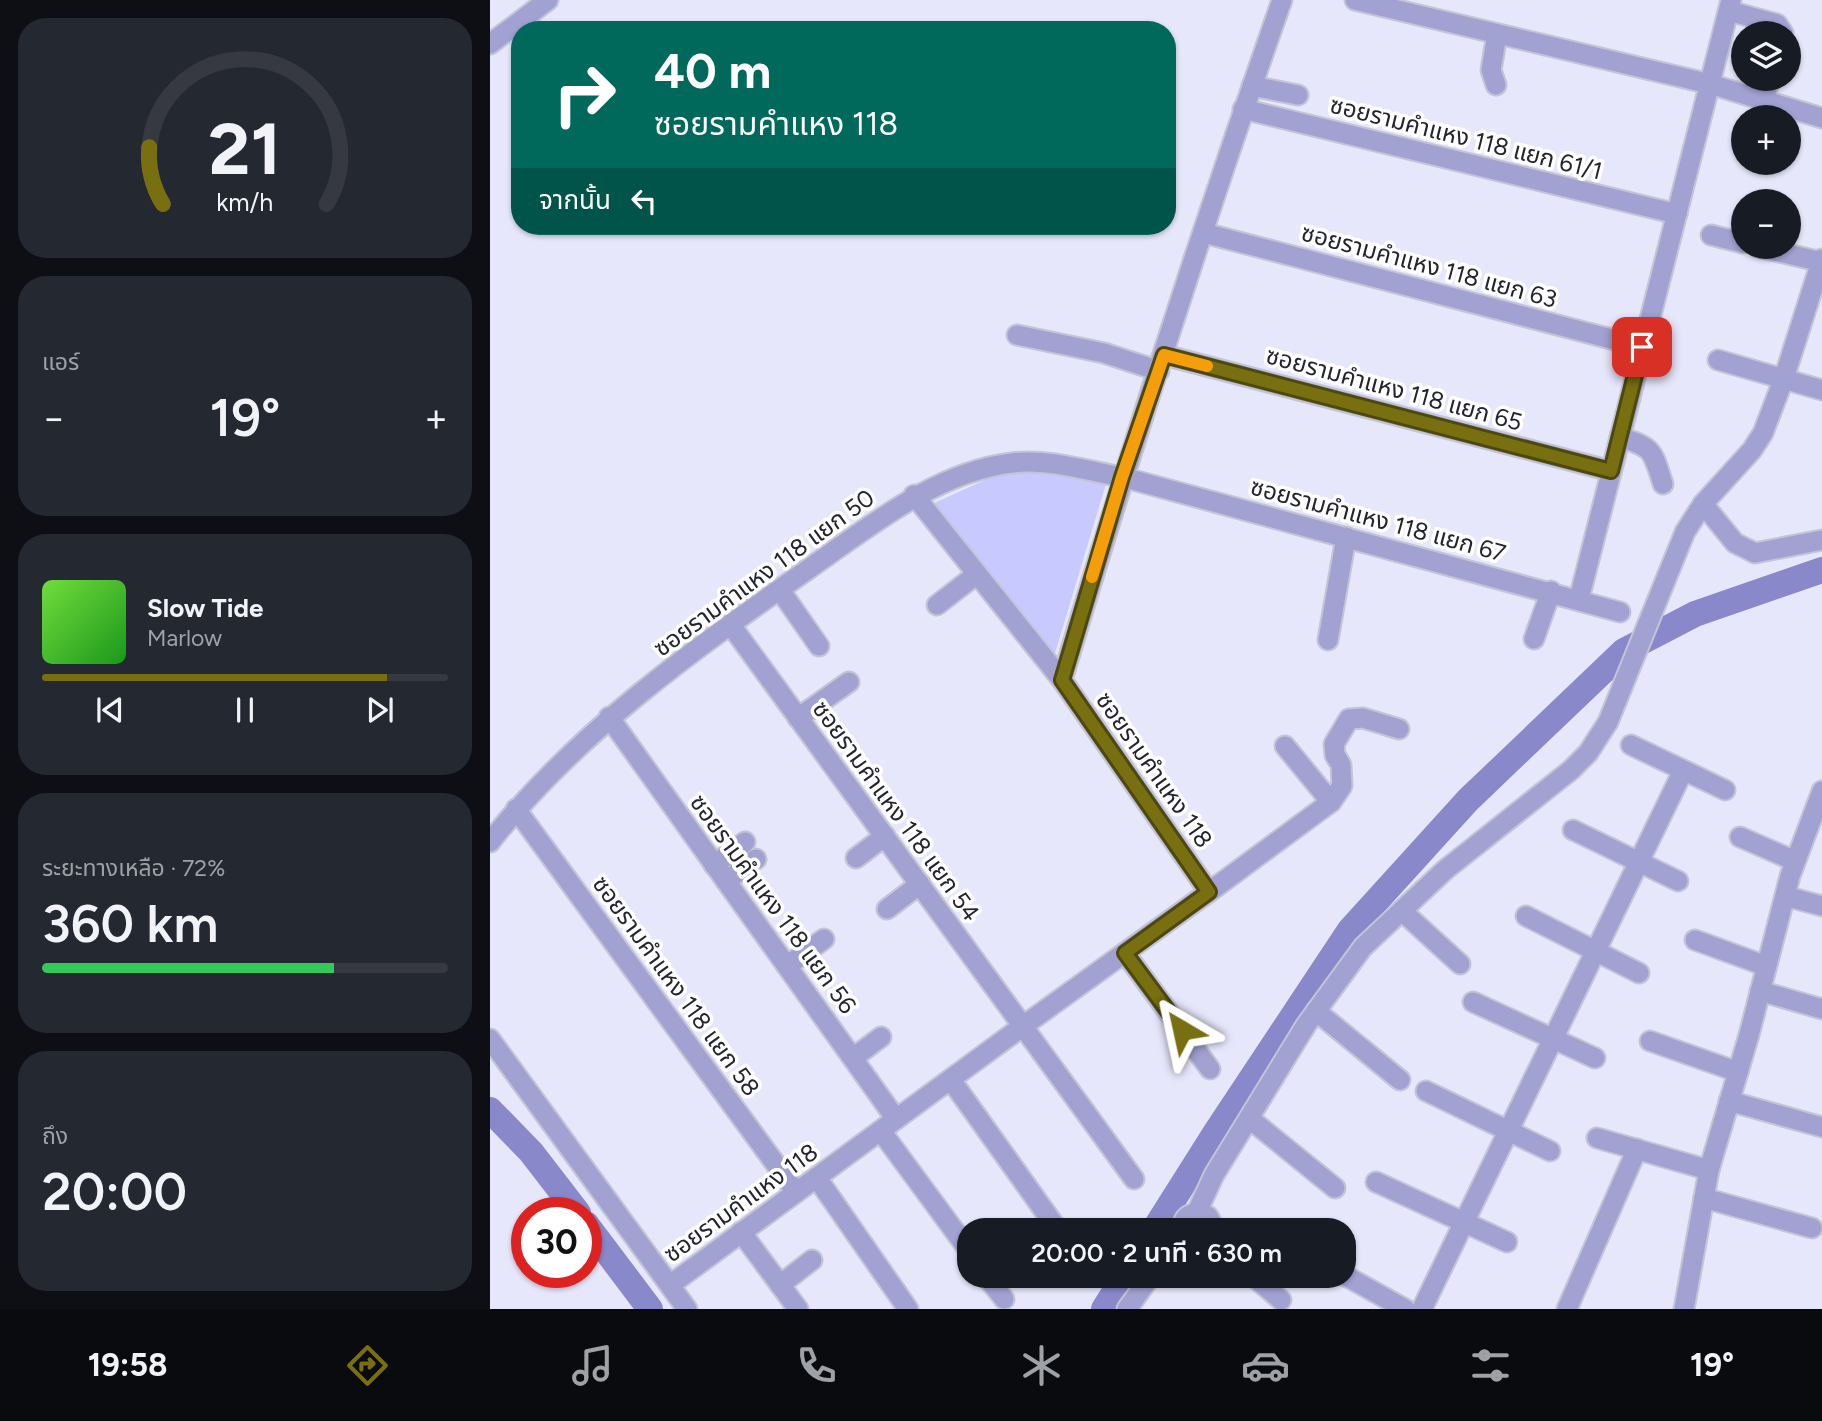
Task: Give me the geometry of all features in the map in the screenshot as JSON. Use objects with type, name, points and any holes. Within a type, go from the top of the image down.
[{"type":"street","points":[[520,21],[548,0]]},
{"type":"street","name":"ซอยรามคำแหง 118","points":[[670,1285],[1209,892],[1062,680],[1122,477],[1243,109],[1282,0]]},
{"type":"street","points":[[1355,0],[1710,84],[1822,118]]},
{"type":"street","points":[[1579,599],[1730,6],[1769,21]]},
{"type":"street","points":[[490,44],[511,28]]},
{"type":"street","points":[[1496,85],[1491,70],[1497,34]]},
{"type":"street","points":[[1252,86],[1298,95]]},
{"type":"street","points":[[1764,99],[1766,91]]},
{"type":"street","name":"ซอยรามคำแหง 118 แยก 61/1","points":[[1243,109],[1677,214]]},
{"type":"street","name":"ซอยรามคำแหง 118 แยก 63","points":[[1204,233],[1642,347]]},
{"type":"street","points":[[1711,235],[1731,240]]},
{"type":"street","points":[[1197,1212],[1214,1175],[1316,1011],[1363,947],[1446,870],[1571,770],[1588,752],[1608,722],[1685,532],[1703,504],[1752,450],[1769,419],[1822,261],[1801,256]]},
{"type":"street","name":"ซอยรามคำแหง 118 แยก 65","points":[[1017,335],[1161,363],[1611,471]]},
{"type":"street","points":[[1718,360],[1822,390]]},
{"type":"street","points":[[1620,437],[1642,444],[1651,451],[1663,484]]},
{"type":"street","name":"ซอยรามคำแหง 118 แยก 50","points":[[490,842],[516,809],[609,717],[730,624],[914,495],[976,472],[1013,463],[1053,464],[1122,477]]},
{"type":"street","name":"ซอยรามคำแหง 118 แยก 67","points":[[1122,477],[1551,591],[1620,612]]},
{"type":"street","points":[[914,495],[1062,680]]},
{"type":"street","points":[[1703,504],[1735,543],[1755,553],[1822,540]]},
{"type":"street","points":[[1328,640],[1346,537]]},
{"type":"street","points":[[937,605],[977,573]]},
{"type":"street","points":[[780,590],[819,646]]},
{"type":"street","points":[[1534,639],[1551,591]]},
{"type":"street","name":"ซอยรามคำแหง 118 แยก 54","points":[[730,624],[1134,1179]]},
{"type":"street","points":[[798,718],[849,682]]},
{"type":"street","name":"ซอยรามคำแหง 118 แยก 56","points":[[609,717],[853,1058],[889,1125],[957,1232]]},
{"type":"street","points":[[1209,892],[1331,803],[1342,786],[1341,765],[1335,755],[1334,744],[1349,719],[1363,718],[1399,729]]},
{"type":"street","points":[[1631,745],[1725,790]]},
{"type":"street","points":[[1285,746],[1331,803]]},
{"type":"street","points":[[1422,1309],[1683,771]]},
{"type":"street","points":[[1684,1309],[1709,1170],[1785,896],[1820,803]]},
{"type":"street","name":"ซอยรามคำแหง 118 แยก 58","points":[[516,809],[796,1192]]},
{"type":"street","points":[[1573,830],[1678,881]]},
{"type":"street","points":[[856,858],[885,836]]},
{"type":"street","points":[[1740,837],[1796,861]]},
{"type":"street","points":[[720,873],[745,842]]},
{"type":"street","points":[[720,873],[756,859]]},
{"type":"street","points":[[887,909],[920,884]]},
{"type":"street","points":[[1785,896],[1822,906]]},
{"type":"street","points":[[1402,911],[1460,964]]},
{"type":"street","points":[[1526,916],[1639,974]]},
{"type":"street","points":[[787,966],[824,939]]},
{"type":"street","points":[[1695,940],[1766,966]]},
{"type":"street","points":[[1125,953],[1210,1069]]},
{"type":"street","points":[[1760,991],[1822,1009]]},
{"type":"street","points":[[1473,1002],[1595,1058]]},
{"type":"street","points":[[1316,1011],[1400,1080]]},
{"type":"street","points":[[853,1058],[881,1037]]},
{"type":"street","points":[[490,1039],[687,1309]]},
{"type":"street","points":[[1650,1041],[1738,1072]]},
{"type":"street","points":[[951,1080],[1049,1218]]},
{"type":"street","points":[[1426,1091],[1550,1151]]},
{"type":"street","points":[[1729,1101],[1822,1127]]},
{"type":"street","points":[[1250,1119],[1335,1188]]},
{"type":"street","points":[[1597,1138],[1709,1170]]},
{"type":"street","points":[[1567,1309],[1637,1149]]},
{"type":"street","points":[[817,1178],[908,1309]]},
{"type":"street","points":[[1376,1182],[1507,1242]]},
{"type":"street","points":[[1704,1198],[1812,1228]]},
{"type":"street","points":[[1186,1218],[1197,1212],[1209,1218]]},
{"type":"street","points":[[741,1232],[798,1309]]},
{"type":"street","points":[[780,1285],[812,1260]]},
{"type":"street","points":[[1356,1282],[1405,1309]]},
{"type":"street","points":[[1127,1309],[1143,1288]]},
{"type":"street","points":[[1267,1288],[1281,1300]]},
{"type":"shaded area","points":[[1035,472],[1079,475],[1106,484],[1053,660],[930,505],[996,475]]},
{"type":"waterway","points":[[1162,1218],[1350,930],[1468,800],[1624,651],[1695,614],[1822,570]]},
{"type":"waterway","points":[[490,1110],[531,1152],[566,1197]]},
{"type":"waterway","points":[[602,1245],[650,1309]]},
{"type":"waterway","points":[[1104,1309],[1117,1288]]},
{"type":"slow traffic","points":[[1092,577],[1122,477],[1164,355],[1207,366]]},
{"type":"route","points":[[1182,1030],[1125,953],[1209,892],[1062,680],[1122,477],[1164,355],[1611,471],[1642,347]]}]
